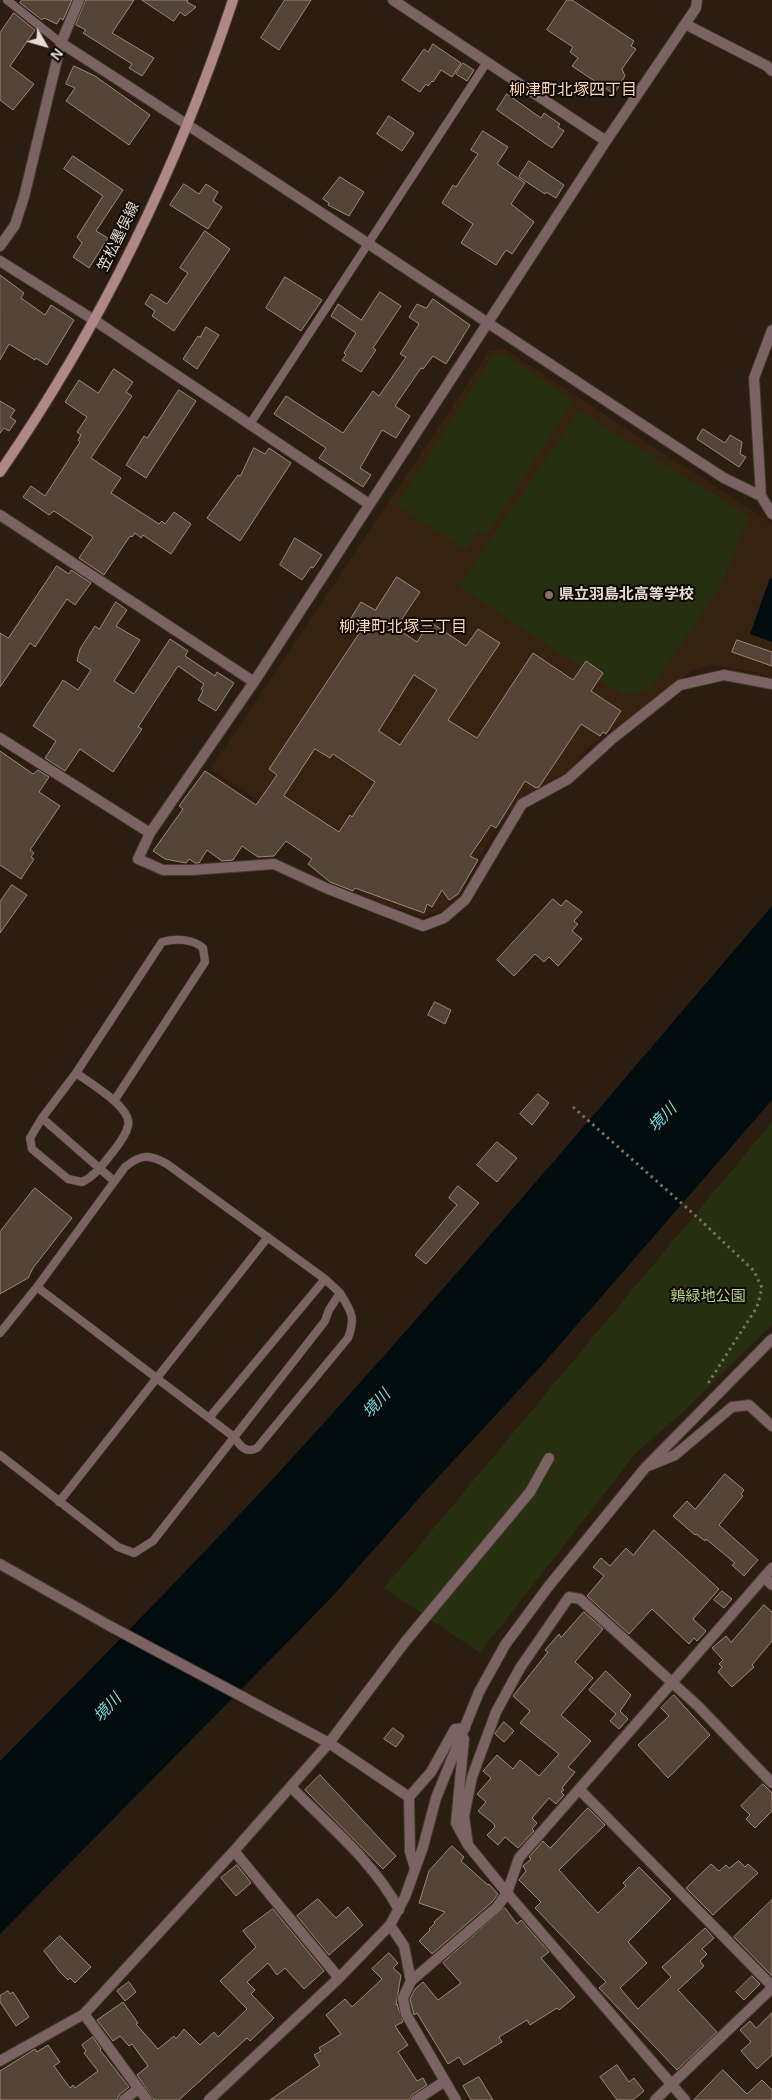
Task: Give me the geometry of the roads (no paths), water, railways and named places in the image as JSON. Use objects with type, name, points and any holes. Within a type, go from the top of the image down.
[{"type":"main road","name":"笠松墨俣線","points":[[0,472],[40,415],[94,320],[144,224],[187,124],[234,0]]},
{"type":"street","points":[[0,246],[15,225],[24,198],[61,43],[79,0]]},
{"type":"street","points":[[393,0],[606,141]]},
{"type":"street","points":[[697,0],[696,8],[606,141],[254,682],[150,833],[138,859],[163,870],[192,870],[274,864],[326,888],[423,926],[444,918],[465,900],[522,804],[568,779],[612,739],[680,685],[724,674],[772,684]]},
{"type":"street","points":[[685,24],[767,66],[772,71]]},
{"type":"street","points":[[61,43],[724,478],[761,496]]},
{"type":"street","points":[[0,261],[94,320],[369,504]]},
{"type":"street","points":[[772,330],[754,378],[761,496],[772,514]]},
{"type":"street","points":[[0,515],[254,682]]},
{"type":"street","points":[[0,738],[150,833]]},
{"type":"street","points":[[209,2100],[339,1978],[390,1925],[399,1910],[415,1868],[436,1798],[479,1692],[505,1645],[548,1587],[645,1468],[772,1340]]},
{"type":"street","points":[[645,1468],[675,1456],[732,1407],[748,1405],[772,1426]]},
{"type":"street","points":[[0,2061],[84,2014],[234,1851],[329,1743],[405,1642],[530,1492],[549,1458]]},
{"type":"street","points":[[0,1564],[108,1625],[329,1743],[409,1797]]},
{"type":"street","points":[[456,2100],[406,2014],[403,1998],[411,1981],[497,1907],[507,1893],[519,1858],[772,1568]]},
{"type":"street","points":[[764,1577],[772,1585]]},
{"type":"street","points":[[468,1845],[464,1816],[472,1777],[496,1712],[520,1668],[569,1597],[580,1599],[672,1682],[772,1783]]},
{"type":"street","points":[[415,1868],[410,1852],[409,1797],[430,1772],[455,1730],[465,1728]]},
{"type":"street","points":[[465,1728],[456,1823],[468,1845],[685,2100]]},
{"type":"street","points":[[291,1787],[364,1861],[392,1896],[399,1910]]},
{"type":"street","points":[[579,1789],[772,1987],[655,2100]]},
{"type":"street","points":[[234,1851],[339,1978]]},
{"type":"street","points":[[390,1925],[404,1946],[411,1981]]},
{"type":"street","points":[[84,2014],[147,2100]]},
{"type":"street","points":[[416,2100],[445,2081]]},
{"type":"street","points":[[124,2100],[138,2089]]},
{"type":"lane","points":[[7,0],[61,43]]},
{"type":"lane","points":[[250,424],[366,244],[487,62]]},
{"type":"lane","points":[[76,1073],[114,1101],[127,1114],[129,1125],[120,1144],[91,1178],[82,1182],[68,1179],[32,1149],[30,1138],[42,1118],[76,1073],[162,942],[171,940],[196,942],[203,948],[205,962],[114,1101]]},
{"type":"lane","points":[[42,1118],[114,1181]]},
{"type":"lane","points":[[0,1333],[37,1287],[114,1181],[125,1167],[137,1157],[155,1157],[167,1164],[326,1279],[340,1293],[352,1312],[353,1325],[348,1338],[257,1448],[252,1451],[245,1450],[234,1437],[155,1379],[37,1287]]},
{"type":"lane","points":[[59,1502],[268,1237]]},
{"type":"lane","points":[[209,1418],[326,1279]]},
{"type":"lane","points":[[0,1455],[118,1547],[134,1553],[153,1542],[325,1321],[329,1310],[340,1293]]},
{"type":"water","points":[[770,578],[772,579],[772,642],[750,634]]},
{"type":"water","name":"境川","points":[[772,906],[772,1100],[543,1364],[429,1487],[330,1599],[0,1934],[0,1761],[210,1546],[332,1414],[499,1225]]},
{"type":"place","name":"県立羽島北高等学校","points":[[549,595]]},
{"type":"district","name":"柳津町北塚四丁目","points":[[573,91]]},
{"type":"district","name":"柳津町北塚三丁目","points":[[403,628]]},
{"type":"park label","name":"鶉緑地公園","points":[[708,1297]]}]
